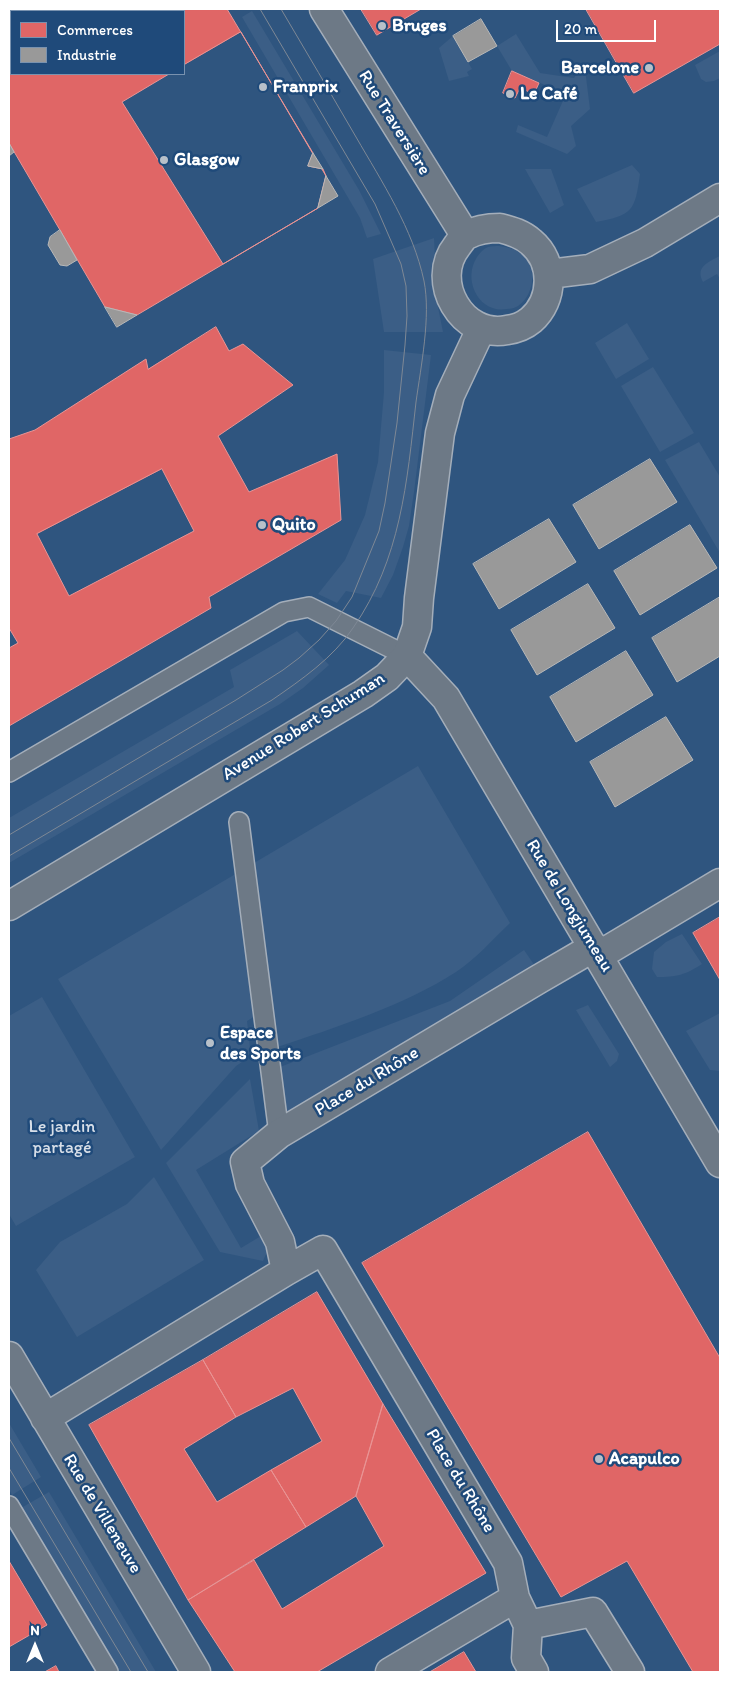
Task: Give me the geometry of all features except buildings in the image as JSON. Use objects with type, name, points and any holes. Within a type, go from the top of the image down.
[{"type":"street","name":"Rue Traversière","points":[[324,9],[466,235]]},
{"type":"street","points":[[549,274],[590,269],[645,242],[720,198]]},
{"type":"street","points":[[500,228],[517,232],[532,243],[543,256],[549,274],[548,290],[542,307],[530,320],[515,329],[498,332],[480,329],[465,319],[454,305],[448,289],[447,270],[453,251],[466,235],[482,229],[500,228]]},
{"type":"street","name":"Avenue Robert Schuman","points":[[9,906],[363,694],[386,677],[407,656],[417,627],[440,434],[450,395],[480,329]]},
{"type":"street","name":"Rue de Longjumeau","points":[[407,656],[446,698],[720,1163]]},
{"type":"street","name":"Place du Rhône","points":[[286,1271],[280,1242],[250,1184],[245,1162],[279,1134],[539,978],[596,952],[720,883]]},
{"type":"street","name":"Place du Rhône","points":[[45,1418],[323,1250],[508,1563],[515,1598],[528,1625],[526,1658],[534,1672]]},
{"type":"street","name":"Rue de Villeneuve","points":[[9,1356],[196,1672]]},
{"type":"street","points":[[390,1672],[515,1598]]},
{"type":"street","points":[[528,1625],[593,1612],[630,1672]]},
{"type":"lane","points":[[9,772],[284,612],[309,607],[407,656]]},
{"type":"lane","points":[[239,822],[279,1134]]},
{"type":"lane","points":[[9,1506],[108,1672]]},
{"type":"shaded area","points":[[9,9],[720,9],[720,1672],[9,1672]]},
{"type":"green space","points":[[252,11],[359,190],[381,234],[367,238],[360,218],[242,17]]},
{"type":"green space","points":[[516,34],[540,73],[574,78],[578,72],[585,69],[590,109],[571,126],[576,146],[567,154],[516,132],[518,125],[547,137],[566,94],[512,71],[497,46]]},
{"type":"green space","points":[[453,36],[472,69],[467,72],[469,76],[449,81],[439,48]]},
{"type":"green space","points":[[720,51],[720,78],[706,82],[701,79],[695,65]]},
{"type":"green space","points":[[632,165],[640,174],[634,204],[618,217],[596,222],[577,189]]},
{"type":"green space","points":[[525,169],[551,169],[564,205],[550,213]]},
{"type":"green space","points":[[434,238],[437,302],[443,332],[384,332],[373,259]]},
{"type":"green space","points":[[491,246],[518,251],[529,263],[532,271],[531,286],[528,294],[524,301],[511,309],[497,309],[481,301],[476,294],[471,276],[473,266],[482,251]]},
{"type":"green space","points":[[720,256],[720,279],[717,274],[703,282],[701,277],[702,269],[707,263]]},
{"type":"green space","points":[[627,323],[649,359],[616,379],[595,343]]},
{"type":"green space","points":[[384,350],[431,355],[409,526],[393,575],[381,598],[346,591],[337,603],[318,594],[345,560],[365,515],[378,462],[384,392]]},
{"type":"green space","points":[[653,367],[694,433],[660,452],[621,386]]},
{"type":"green space","points":[[699,442],[720,477],[720,553],[665,460]]},
{"type":"green space","points":[[297,631],[329,665],[303,688],[280,704],[9,863],[9,818],[234,687],[230,670]]},
{"type":"green space","points":[[418,766],[510,923],[477,955],[456,972],[415,995],[346,1024],[277,1047],[270,1007],[247,1021],[251,1056],[236,1066],[161,1150],[58,979]]},
{"type":"green space","points":[[682,934],[702,964],[681,975],[657,977],[652,969],[654,952],[666,942]]},
{"type":"green space","points":[[524,950],[537,969],[287,1117],[280,1067],[450,1001]]},
{"type":"green space","name":"Le jardin partagé","points":[[42,997],[135,1157],[16,1226],[9,1214],[9,1016]]},
{"type":"green space","points":[[588,1005],[619,1054],[617,1061],[610,1067],[576,1010]]},
{"type":"green space","points":[[720,1013],[720,1071],[710,1070],[686,1031]]},
{"type":"green space","points":[[250,1079],[259,1131],[196,1170],[241,1248],[261,1236],[267,1252],[263,1261],[220,1252],[166,1163]]},
{"type":"green space","points":[[154,1177],[204,1260],[77,1337],[36,1270],[60,1242],[127,1204]]},
{"type":"green space","points":[[9,1423],[41,1477],[12,1495],[9,1489]]},
{"type":"green space","points":[[49,1492],[156,1672],[118,1672],[21,1508]]},
{"type":"tram line","points":[[9,835],[236,700],[299,658],[336,621],[352,597],[379,531],[397,423],[405,345],[407,316],[406,286],[401,264],[375,204],[260,9]]},
{"type":"tram line","points":[[9,856],[272,700],[316,668],[336,649],[353,628],[369,602],[382,575],[392,547],[405,490],[423,357],[426,325],[424,281],[405,224],[396,206],[281,9]]},
{"type":"tram line","points":[[9,1438],[148,1672]]},
{"type":"tram line","points":[[9,1468],[131,1672]]},
{"type":"place","name":"Bruges","points":[[382,26]]},
{"type":"place","name":"Barcelone","points":[[649,68]]},
{"type":"place","name":"Franprix","points":[[263,87]]},
{"type":"place","name":"Le Café","points":[[510,94]]},
{"type":"place","name":"Glasgow","points":[[164,160]]},
{"type":"place","name":"Quito","points":[[262,525]]},
{"type":"place","name":"Espace des Sports","points":[[210,1043]]},
{"type":"place","name":"Acapulco","points":[[599,1459]]}]
